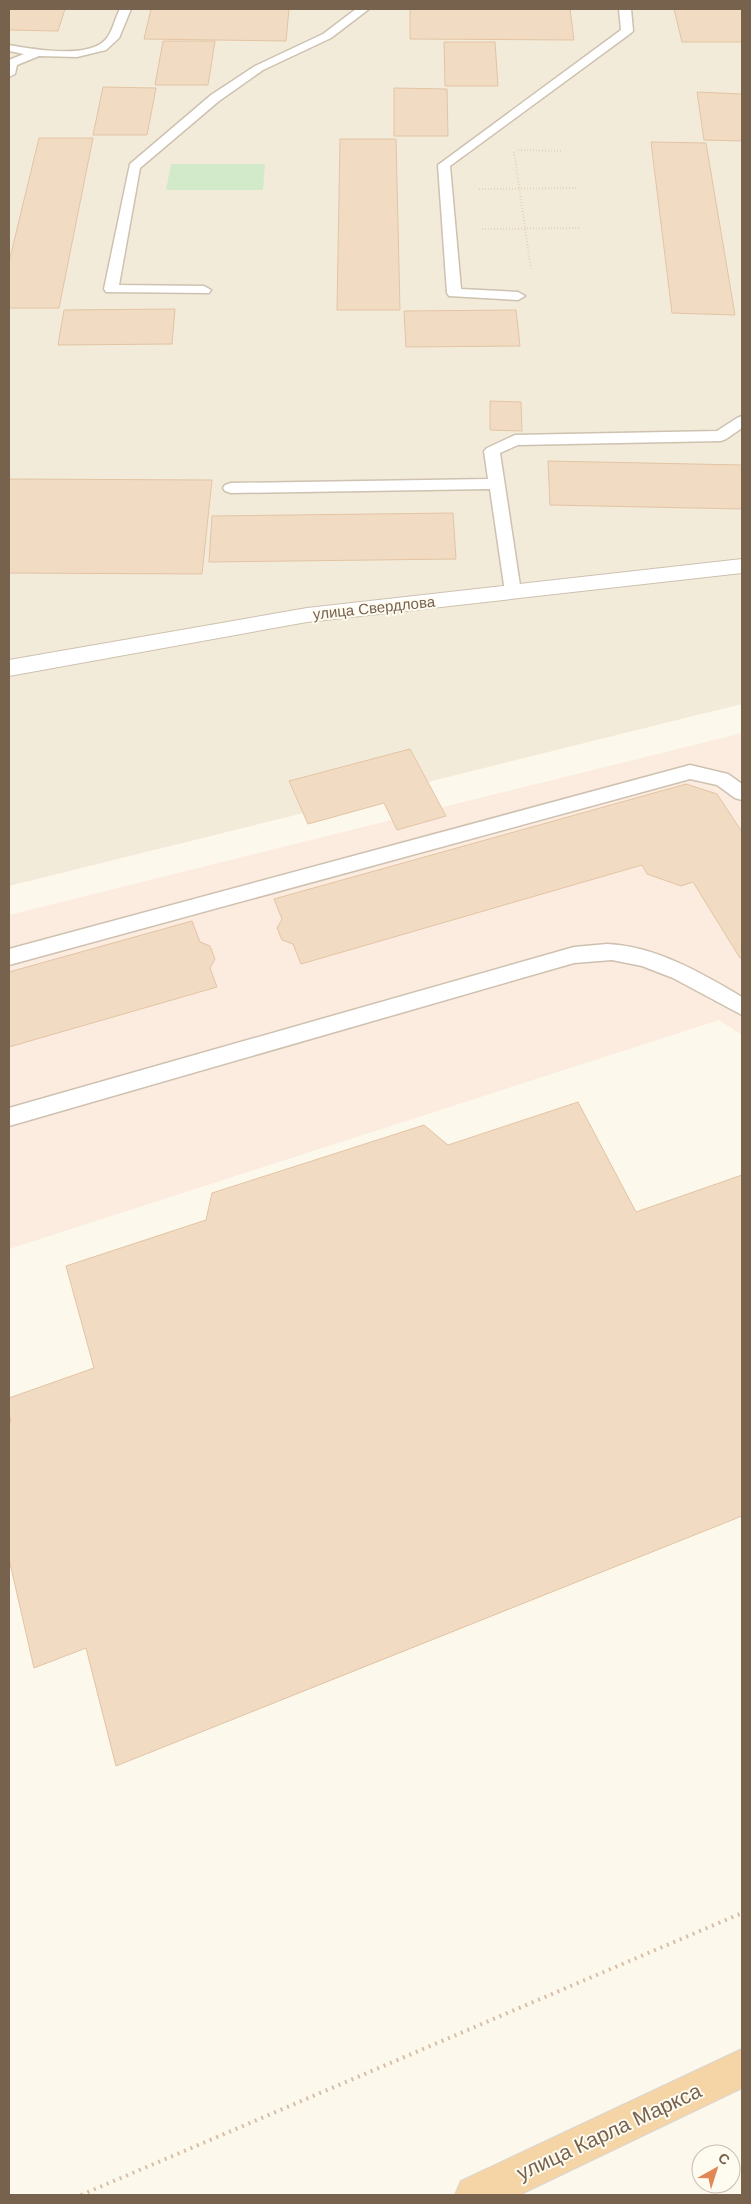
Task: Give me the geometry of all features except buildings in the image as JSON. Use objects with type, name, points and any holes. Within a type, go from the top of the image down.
[{"type":"highway","name":"улица Карла Маркса","points":[[475,2195],[742,2068]]},
{"type":"street","name":"улица Свердлова","points":[[9,668],[307,615],[742,566]]},
{"type":"lane","points":[[9,48],[35,54],[92,53],[111,42],[124,9]]},
{"type":"lane","points":[[204,290],[111,289],[134,167],[215,98],[259,68],[327,36],[363,9]]},
{"type":"lane","points":[[518,296],[454,293],[444,164],[626,31],[625,9]]},
{"type":"lane","points":[[9,74],[12,63],[35,54]]},
{"type":"lane","points":[[513,592],[492,451],[515,440],[721,436],[742,421]]},
{"type":"lane","points":[[231,488],[496,484]]},
{"type":"lane","points":[[9,957],[690,772],[722,779],[742,793]]},
{"type":"lane","points":[[9,1117],[574,955],[613,952],[649,961],[710,987],[742,1007]]},
{"type":"path","points":[[508,150],[561,150]]},
{"type":"path","points":[[514,150],[531,270]]},
{"type":"path","points":[[475,189],[576,188]]},
{"type":"path","points":[[478,229],[580,228]]},
{"type":"path","points":[[81,2195],[742,1914]]},
{"type":"shaded area","points":[[9,9],[742,9],[742,704],[9,886]]},
{"type":"shaded area","points":[[742,733],[742,1035],[719,1020],[9,1249],[9,915]]},
{"type":"green space","points":[[171,164],[265,164],[263,190],[166,190]]}]
